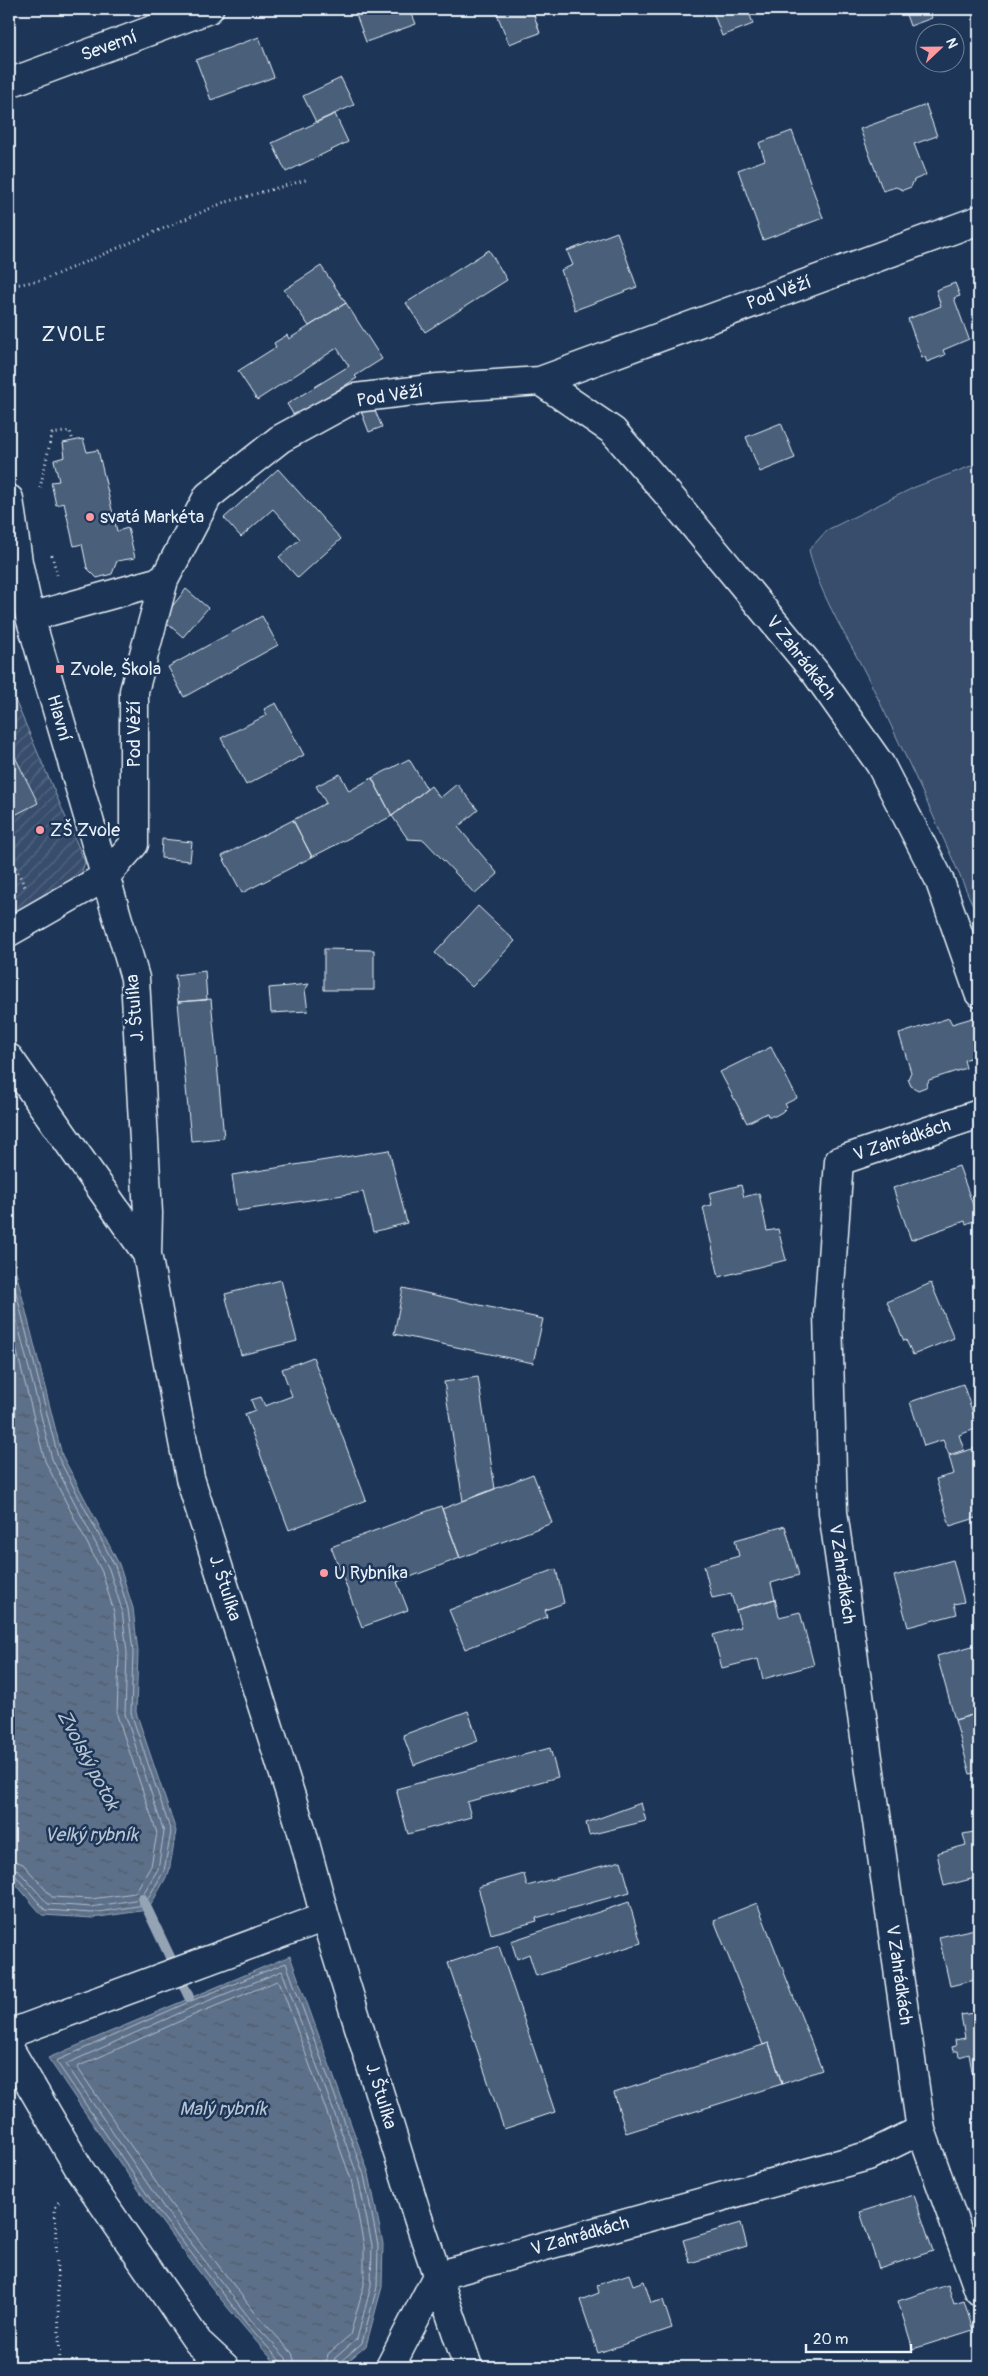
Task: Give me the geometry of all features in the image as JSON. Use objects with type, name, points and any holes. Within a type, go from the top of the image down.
[{"type":"street","name":"Severní","points":[[9,83],[209,9]]},
{"type":"street","name":"Pod Věží","points":[[105,877],[134,844],[134,692],[164,580],[208,496],[280,439],[356,398],[438,388],[540,381],[979,220]]},
{"type":"street","name":"V Zahrádkách","points":[[540,381],[613,432],[672,499],[815,672],[880,764],[939,879],[979,993]]},
{"type":"street","name":"Hlavní","points":[[9,499],[18,562],[30,617],[105,877]]},
{"type":"street","points":[[30,617],[164,580]]},
{"type":"street","points":[[9,932],[105,877]]},
{"type":"street","name":"J. Štulíka","points":[[105,877],[135,978],[148,1213],[147,1254],[190,1478],[301,1828],[325,1917],[437,2276],[468,2367]]},
{"type":"street","name":"J. Štulíka","points":[[9,1058],[147,1254]]},
{"type":"street","name":"V Zahrádkách","points":[[979,1114],[839,1161],[828,1314],[833,1512],[921,2130],[979,2291]]},
{"type":"street","points":[[9,2034],[325,1917]]},
{"type":"street","points":[[9,2048],[80,2170],[198,2342],[225,2367]]},
{"type":"street","name":"V Zahrádkách","points":[[437,2276],[868,2156],[921,2130]]},
{"type":"street","points":[[390,2367],[437,2276]]},
{"type":"path","points":[[9,286],[43,280],[136,242],[223,203],[309,179]]},
{"type":"path","points":[[39,490],[52,434],[70,431],[73,441]]},
{"type":"path","points":[[51,553],[66,607]]},
{"type":"path","points":[[60,2367],[55,2208],[80,2170]]},
{"type":"shaded area","points":[[979,463],[979,920],[940,831],[871,684],[827,601],[809,550],[827,530],[915,487]]},
{"type":"shaded area","name":"ZŠ Zvole","points":[[15,700],[85,862],[79,881],[9,915],[9,703]]},
{"type":"water","name":"Velký rybník","points":[[9,1244],[62,1455],[119,1564],[133,1608],[138,1652],[136,1712],[176,1831],[169,1872],[148,1910],[92,1918],[42,1915],[9,1876]]},
{"type":"water","name":"Malý rybník","points":[[290,1956],[369,2174],[383,2244],[382,2287],[366,2346],[341,2367],[279,2367],[216,2294],[158,2217],[48,2058]]},
{"type":"building","points":[[354,9],[410,9],[416,24],[366,42]]},
{"type":"building","points":[[495,9],[532,9],[540,33],[509,44]]},
{"type":"building","points":[[721,9],[748,9],[753,24],[722,36],[713,12]]},
{"type":"building","points":[[904,9],[929,9],[932,18],[916,22],[916,24],[910,26]]},
{"type":"building","points":[[259,37],[274,77],[211,100],[196,60]]},
{"type":"building","points":[[341,78],[354,105],[316,122],[303,96]]},
{"type":"building","points":[[926,105],[937,136],[914,144],[926,175],[914,180],[911,187],[903,190],[896,187],[883,191],[860,129]]},
{"type":"building","points":[[335,114],[348,142],[286,172],[272,143]]},
{"type":"building","points":[[792,131],[823,218],[763,240],[738,170],[765,160],[759,143]]},
{"type":"building","points":[[617,232],[637,287],[575,310],[561,270],[573,265],[567,251]]},
{"type":"building","points":[[489,250],[507,280],[425,332],[406,303]]},
{"type":"building","points":[[321,266],[346,303],[309,326],[284,290]]},
{"type":"building","points":[[955,283],[960,296],[954,298],[969,339],[943,350],[945,355],[927,362],[925,357],[922,358],[908,319],[941,306],[936,290]]},
{"type":"building","points":[[346,303],[382,359],[355,376],[357,378],[295,417],[287,404],[349,366],[337,348],[257,400],[238,371],[276,347],[274,343],[287,335],[289,339]]},
{"type":"building","points":[[373,406],[382,427],[369,432],[361,411]]},
{"type":"building","points":[[781,423],[795,458],[760,472],[746,437]]},
{"type":"building","name":"svatá Markéta","points":[[83,439],[87,452],[98,450],[117,531],[128,528],[135,558],[117,561],[112,574],[97,578],[87,568],[82,544],[74,546],[64,503],[56,505],[51,482],[59,481],[54,460],[65,457],[63,443]]},
{"type":"building","points":[[278,469],[341,539],[298,578],[279,557],[300,539],[273,509],[241,537],[224,518]]},
{"type":"building","points":[[186,589],[208,608],[183,637],[162,619]]},
{"type":"building","points":[[262,616],[278,645],[184,697],[168,667]]},
{"type":"building","points":[[276,703],[304,755],[246,785],[221,738],[267,715],[264,709]]},
{"type":"building","points":[[9,745],[38,803],[9,818]]},
{"type":"building","points":[[409,759],[427,789],[392,816],[372,778]]},
{"type":"building","points":[[340,774],[349,791],[372,778],[392,816],[312,857],[293,820],[326,803],[316,786]]},
{"type":"building","points":[[457,784],[478,810],[458,827],[498,874],[475,894],[424,840],[408,839],[392,816],[431,786],[440,798]]},
{"type":"building","points":[[293,820],[312,857],[242,893],[222,856]]},
{"type":"building","points":[[162,839],[192,842],[190,861],[161,858]]},
{"type":"building","points":[[478,906],[515,941],[472,987],[435,953]]},
{"type":"building","points":[[324,949],[374,950],[374,990],[324,990]]},
{"type":"building","points":[[205,971],[207,1000],[178,1002],[175,975]]},
{"type":"building","points":[[309,984],[305,990],[308,1011],[271,1013],[269,988]]},
{"type":"building","points":[[211,999],[224,1138],[191,1141],[178,1002]]},
{"type":"building","points":[[979,1016],[979,1055],[964,1060],[966,1068],[929,1080],[926,1087],[918,1090],[911,1086],[908,1079],[911,1072],[899,1034],[949,1018],[952,1024]]},
{"type":"building","points":[[771,1047],[797,1098],[785,1104],[787,1107],[775,1116],[768,1116],[767,1113],[747,1123],[720,1072]]},
{"type":"building","points":[[389,1150],[407,1223],[373,1232],[363,1192],[237,1211],[232,1175]]},
{"type":"building","points":[[959,1166],[978,1219],[966,1224],[965,1221],[911,1240],[893,1188]]},
{"type":"building","points":[[741,1185],[744,1197],[759,1193],[767,1231],[778,1229],[786,1260],[719,1277],[703,1207],[712,1205],[709,1193]]},
{"type":"building","points":[[281,1280],[297,1341],[241,1355],[225,1294]]},
{"type":"building","points":[[931,1283],[954,1338],[913,1355],[906,1340],[904,1341],[887,1302]]},
{"type":"building","points":[[403,1288],[543,1319],[533,1363],[394,1334]]},
{"type":"building","points":[[313,1357],[366,1500],[289,1530],[245,1414],[255,1410],[251,1400],[261,1397],[265,1406],[292,1396],[282,1369]]},
{"type":"building","points":[[478,1377],[495,1489],[463,1501],[444,1382]]},
{"type":"building","points":[[963,1384],[978,1428],[959,1435],[964,1450],[949,1455],[943,1440],[924,1446],[910,1402]]},
{"type":"building","points":[[979,1447],[979,1517],[950,1526],[936,1479],[954,1474],[949,1456]]},
{"type":"building","points":[[533,1474],[552,1523],[460,1558],[442,1509]]},
{"type":"building","points":[[441,1506],[460,1558],[397,1582],[408,1610],[362,1627],[331,1547]]},
{"type":"building","points":[[785,1526],[799,1575],[771,1583],[775,1599],[736,1610],[731,1594],[712,1598],[704,1566],[739,1556],[735,1540]]},
{"type":"building","points":[[953,1560],[964,1602],[954,1604],[957,1614],[908,1627],[894,1576]]},
{"type":"building","points":[[556,1569],[564,1603],[545,1610],[547,1617],[465,1649],[449,1610]]},
{"type":"building","points":[[775,1599],[779,1617],[800,1612],[814,1665],[763,1679],[758,1659],[722,1668],[713,1635],[741,1627],[736,1610]]},
{"type":"building","points":[[979,1644],[979,1713],[955,1720],[937,1656]]},
{"type":"building","points":[[468,1711],[478,1741],[414,1765],[403,1735]]},
{"type":"building","points":[[979,1713],[979,1779],[977,1772],[970,1774],[955,1720]]},
{"type":"building","points":[[550,1748],[558,1777],[467,1802],[471,1817],[408,1834],[396,1789]]},
{"type":"building","points":[[641,1803],[646,1821],[589,1835],[586,1823]]},
{"type":"building","points":[[979,1831],[979,1877],[944,1886],[937,1853],[966,1845],[963,1834]]},
{"type":"building","points":[[621,1861],[630,1892],[536,1918],[537,1921],[491,1934],[478,1887],[524,1874],[527,1886]]},
{"type":"building","points":[[629,1902],[641,1943],[536,1976],[529,1954],[517,1959],[511,1941]]},
{"type":"building","points":[[757,1903],[822,2070],[782,2084],[769,2043],[763,2045],[714,1920]]},
{"type":"building","points":[[979,1928],[979,1979],[950,1986],[939,1937]]},
{"type":"building","points":[[499,1946],[555,2112],[504,2129],[448,1963]]},
{"type":"building","points":[[979,2012],[979,2081],[974,2082],[969,2054],[959,2057],[958,2051],[953,2051],[952,2047],[956,2046],[955,2040],[965,2038],[961,2015]]},
{"type":"building","points":[[769,2043],[782,2084],[626,2133],[614,2093]]},
{"type":"building","points":[[914,2195],[933,2251],[879,2269],[860,2212]]},
{"type":"building","points":[[741,2223],[747,2246],[690,2263],[683,2240]]},
{"type":"building","points":[[629,2274],[633,2285],[644,2281],[651,2303],[663,2300],[672,2328],[598,2353],[580,2300],[599,2293],[597,2285]]},
{"type":"building","points":[[948,2285],[954,2304],[964,2301],[973,2330],[913,2349],[898,2301]]},
{"type":"waterway","name":"Zvolský potok","points":[[142,1898],[189,1997]]},
{"type":"place","name":"svatá Markéta","points":[[90,517]]},
{"type":"place","name":"Zvole, Škola","points":[[60,669]]},
{"type":"place","name":"ZŠ Zvole","points":[[40,830]]},
{"type":"place","name":"U Rybníka","points":[[324,1573]]},
{"type":"district","name":"ZVOLE","points":[[74,334]]}]
